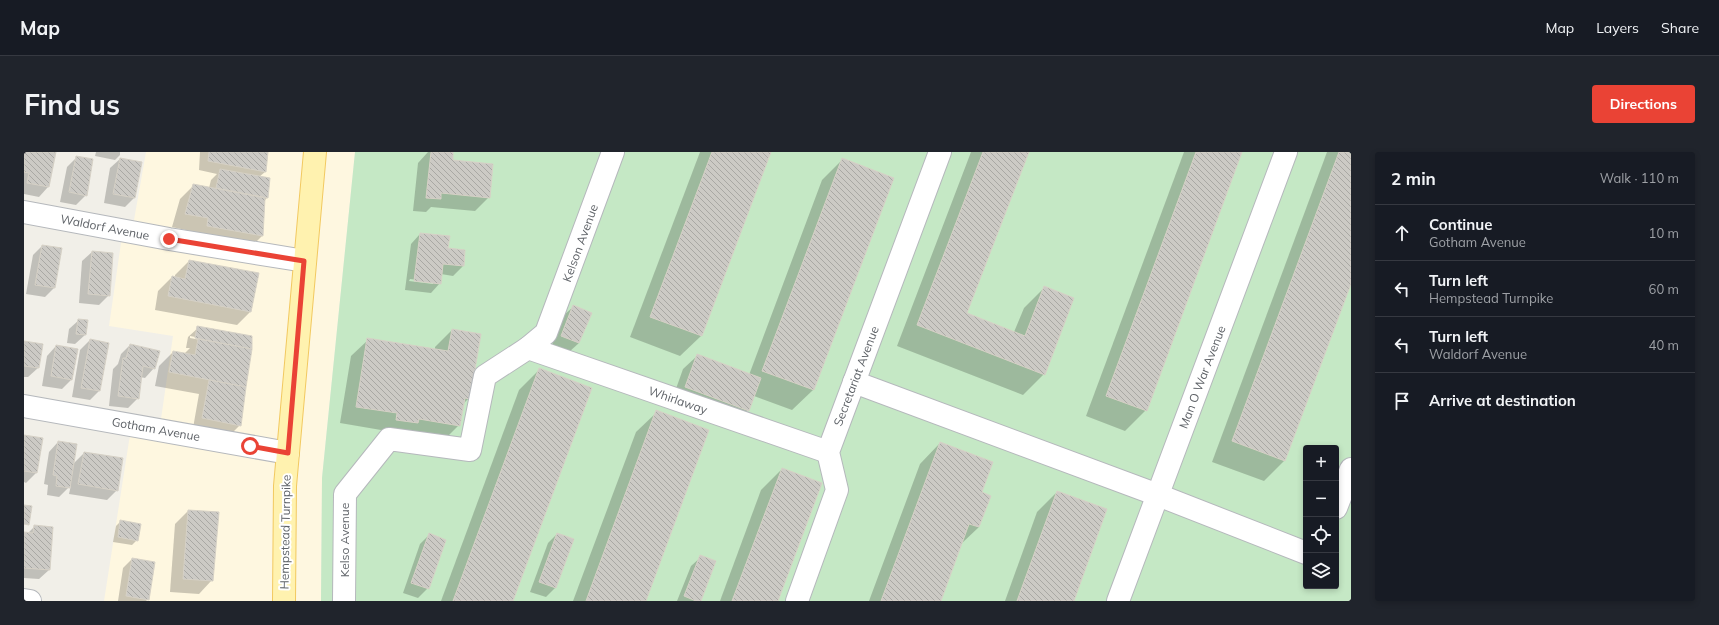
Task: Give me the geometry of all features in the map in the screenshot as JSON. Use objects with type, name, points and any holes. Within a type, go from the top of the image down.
[{"type":"main road","name":"Hempstead Turnpike","points":[[284,601],[285,493],[304,261],[315,152]]},
{"type":"street","name":"Kelson Avenue","points":[[546,333],[613,152]]},
{"type":"street","name":"Secretariat Avenue","points":[[828,452],[940,152]]},
{"type":"street","name":"Man O War Avenue","points":[[1118,601],[1286,152]]},
{"type":"street","name":"Waldorf Avenue","points":[[24,212],[169,239],[304,261]]},
{"type":"street","name":"Kelso Avenue","points":[[344,601],[345,494],[389,439],[470,450],[485,376],[528,348],[546,333]]},
{"type":"street","name":"Whirlaway","points":[[528,348],[828,452]]},
{"type":"street","points":[[854,382],[1158,495],[1303,552]]},
{"type":"street","name":"Gotham Avenue","points":[[24,406],[288,453]]},
{"type":"street","points":[[797,601],[838,490],[828,452]]},
{"type":"street","points":[[1339,500],[1351,469]]},
{"type":"street","points":[[24,600],[30,601]]},
{"type":"shaded area","points":[[146,152],[355,152],[322,478],[321,601],[104,601],[129,441],[134,422],[160,426],[173,336],[109,326],[122,236],[131,237]]},
{"type":"green space","points":[[355,152],[1351,152],[1351,601],[321,601],[322,478]]},
{"type":"building","points":[[24,152],[56,152],[49,187],[27,183],[29,173],[24,172]]},
{"type":"building","points":[[209,152],[268,152],[266,172],[208,161]]},
{"type":"building","points":[[431,152],[453,152],[453,160],[493,164],[490,198],[441,193],[441,199],[426,198]]},
{"type":"building","points":[[712,152],[771,152],[702,336],[650,317]]},
{"type":"building","points":[[983,152],[1029,152],[967,313],[1025,336],[1044,286],[1074,298],[1045,375],[917,325]]},
{"type":"building","points":[[1196,152],[1242,152],[1147,411],[1106,396]]},
{"type":"building","points":[[1339,152],[1351,152],[1351,284],[1285,461],[1232,441]]},
{"type":"building","points":[[76,156],[93,159],[87,196],[69,192]]},
{"type":"building","points":[[120,158],[142,162],[135,198],[113,194]]},
{"type":"building","points":[[842,158],[894,178],[814,390],[762,371]]},
{"type":"building","points":[[220,169],[270,178],[268,198],[216,188]]},
{"type":"building","points":[[193,184],[265,198],[263,236],[207,226],[208,218],[185,214]]},
{"type":"building","points":[[420,233],[450,236],[448,248],[465,250],[464,266],[443,264],[441,284],[414,281]]},
{"type":"building","points":[[42,245],[62,248],[55,288],[35,285]]},
{"type":"building","points":[[92,251],[113,253],[110,296],[88,294]]},
{"type":"building","points":[[189,260],[259,273],[251,312],[168,296],[172,276],[185,279]]},
{"type":"building","points":[[573,305],[592,313],[579,343],[561,336]]},
{"type":"building","points":[[78,319],[88,320],[86,335],[76,334]]},
{"type":"building","points":[[197,326],[252,336],[252,349],[195,338]]},
{"type":"building","points":[[452,329],[481,334],[470,399],[465,398],[460,426],[419,419],[418,423],[396,420],[397,413],[356,407],[367,338],[448,351]]},
{"type":"building","points":[[90,339],[109,343],[100,391],[81,388]]},
{"type":"building","points":[[198,339],[252,349],[246,387],[169,372],[173,351],[195,355]]},
{"type":"building","points":[[24,341],[43,344],[39,368],[24,366]]},
{"type":"building","points":[[130,344],[160,351],[155,369],[143,366],[139,399],[118,396],[123,358],[126,358]]},
{"type":"building","points":[[56,345],[78,349],[72,380],[51,376]]},
{"type":"building","points":[[697,354],[761,378],[749,411],[685,387]]},
{"type":"building","points":[[539,368],[592,388],[513,601],[453,601]]},
{"type":"building","points":[[209,380],[246,387],[241,426],[202,418]]},
{"type":"building","points":[[656,410],[709,430],[646,601],[586,601]]},
{"type":"building","points":[[24,435],[43,438],[37,473],[24,471]]},
{"type":"building","points":[[58,441],[77,444],[70,488],[56,486],[57,476],[53,475]]},
{"type":"building","points":[[940,442],[993,462],[982,492],[991,496],[979,527],[969,524],[941,601],[881,601]]},
{"type":"building","points":[[84,452],[123,458],[118,491],[78,484]]},
{"type":"building","points":[[782,468],[822,483],[778,601],[732,601]]},
{"type":"building","points":[[1057,491],[1107,509],[1074,601],[1017,601]]},
{"type":"building","points":[[24,505],[32,506],[29,525],[24,524]]},
{"type":"building","points":[[188,510],[219,512],[213,581],[183,579]]},
{"type":"building","points":[[120,520],[141,524],[138,541],[118,537]]},
{"type":"building","points":[[34,525],[53,527],[50,570],[24,568],[24,532],[33,533]]},
{"type":"building","points":[[429,533],[446,540],[429,589],[411,583]]},
{"type":"building","points":[[557,533],[574,539],[556,588],[539,582]]},
{"type":"building","points":[[700,555],[716,561],[701,601],[696,601],[684,596]]},
{"type":"building","points":[[132,558],[155,562],[149,600],[126,596]]},
{"type":"route","points":[[169,239],[304,261],[288,453],[250,446]]}]
